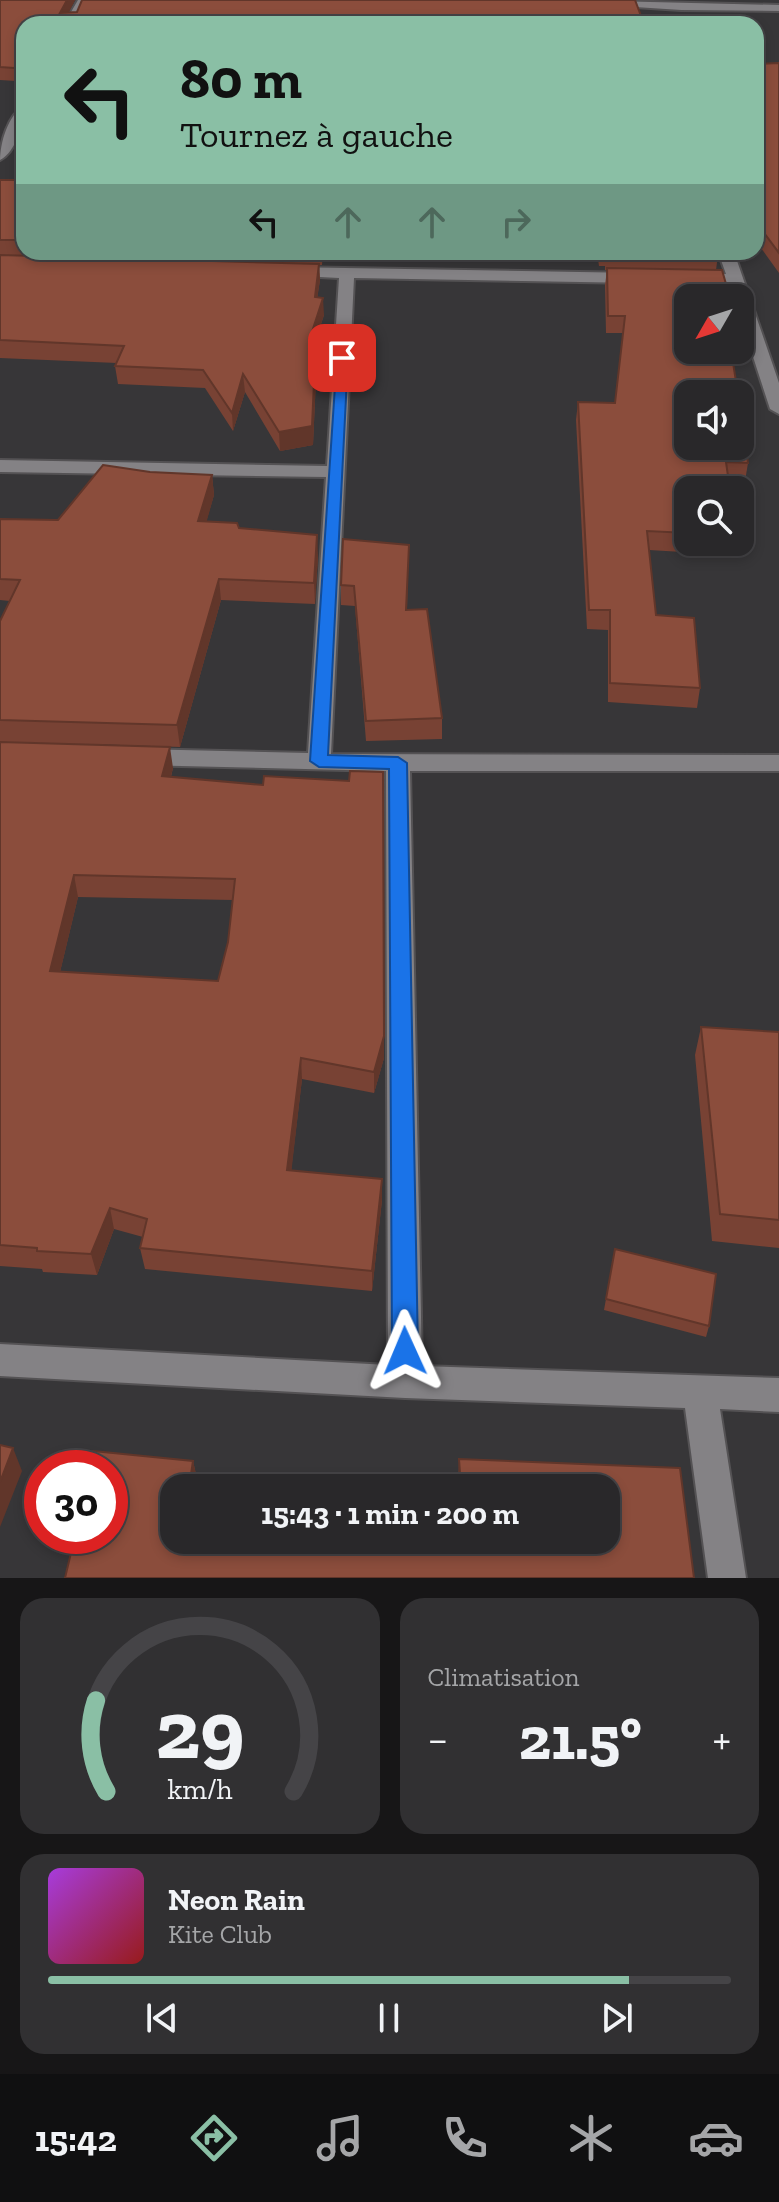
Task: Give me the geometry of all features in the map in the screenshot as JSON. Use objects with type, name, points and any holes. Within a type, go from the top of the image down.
[{"type":"street","points":[[574,0],[648,10],[681,7],[779,8]]},
{"type":"street","points":[[681,7],[708,0]]},
{"type":"street","points":[[0,156],[16,125]]},
{"type":"street","points":[[729,260],[779,409]]},
{"type":"street","points":[[268,271],[735,279]]},
{"type":"street","points":[[319,761],[347,273]]},
{"type":"street","points":[[0,466],[336,472]]},
{"type":"street","points":[[112,756],[398,763],[779,763]]},
{"type":"street","points":[[398,763],[405,1382]]},
{"type":"street","points":[[0,1360],[405,1382],[779,1395]]},
{"type":"street","points":[[700,1393],[727,1578]]},
{"type":"building","points":[[0,0],[67,0],[60,13],[77,12],[82,0],[635,0],[641,16],[16,16],[16,66],[0,67]]},
{"type":"building","points":[[779,63],[779,253],[764,233],[764,64]]},
{"type":"building","points":[[0,180],[16,180],[16,240],[0,240]]},
{"type":"building","points":[[0,255],[16,255],[16,260],[319,264],[315,297],[323,298],[310,338],[316,338],[312,426],[279,432],[243,374],[232,413],[203,370],[115,366],[124,346],[0,340]]},
{"type":"building","points":[[607,268],[722,270],[726,284],[674,284],[674,364],[733,364],[736,380],[674,380],[674,460],[748,460],[748,463],[726,462],[728,476],[674,476],[674,532],[647,531],[656,615],[694,618],[700,688],[610,683],[610,610],[589,610],[578,402],[615,403],[625,316],[608,316]]},
{"type":"building","points":[[103,465],[150,472],[212,475],[198,521],[237,523],[239,528],[317,535],[314,583],[219,579],[177,725],[0,720],[0,621],[20,580],[0,579],[0,519],[58,520]]},
{"type":"building","points":[[343,539],[409,545],[406,610],[427,609],[442,718],[366,721],[354,586],[341,585]]},
{"type":"building","points":[[0,742],[170,747],[162,776],[263,785],[264,776],[349,781],[350,771],[383,772],[384,1036],[374,1072],[301,1058],[287,1170],[382,1179],[372,1271],[140,1248],[147,1219],[110,1208],[91,1254],[0,1245]],"holes":[[[74,875],[235,879],[228,942],[218,981],[50,971]]]},
{"type":"building","points":[[701,1027],[779,1032],[779,1220],[720,1214]]},
{"type":"building","points":[[615,1249],[716,1274],[709,1326],[606,1299]]},
{"type":"building","points":[[0,1445],[13,1448],[0,1482]]},
{"type":"building","points":[[128,1454],[193,1461],[191,1474],[160,1474],[160,1554],[620,1554],[620,1474],[460,1474],[459,1459],[680,1468],[694,1578],[65,1578],[71,1554],[128,1554]]},
{"type":"route","points":[[342,358],[319,761],[398,763],[405,1351]]}]
